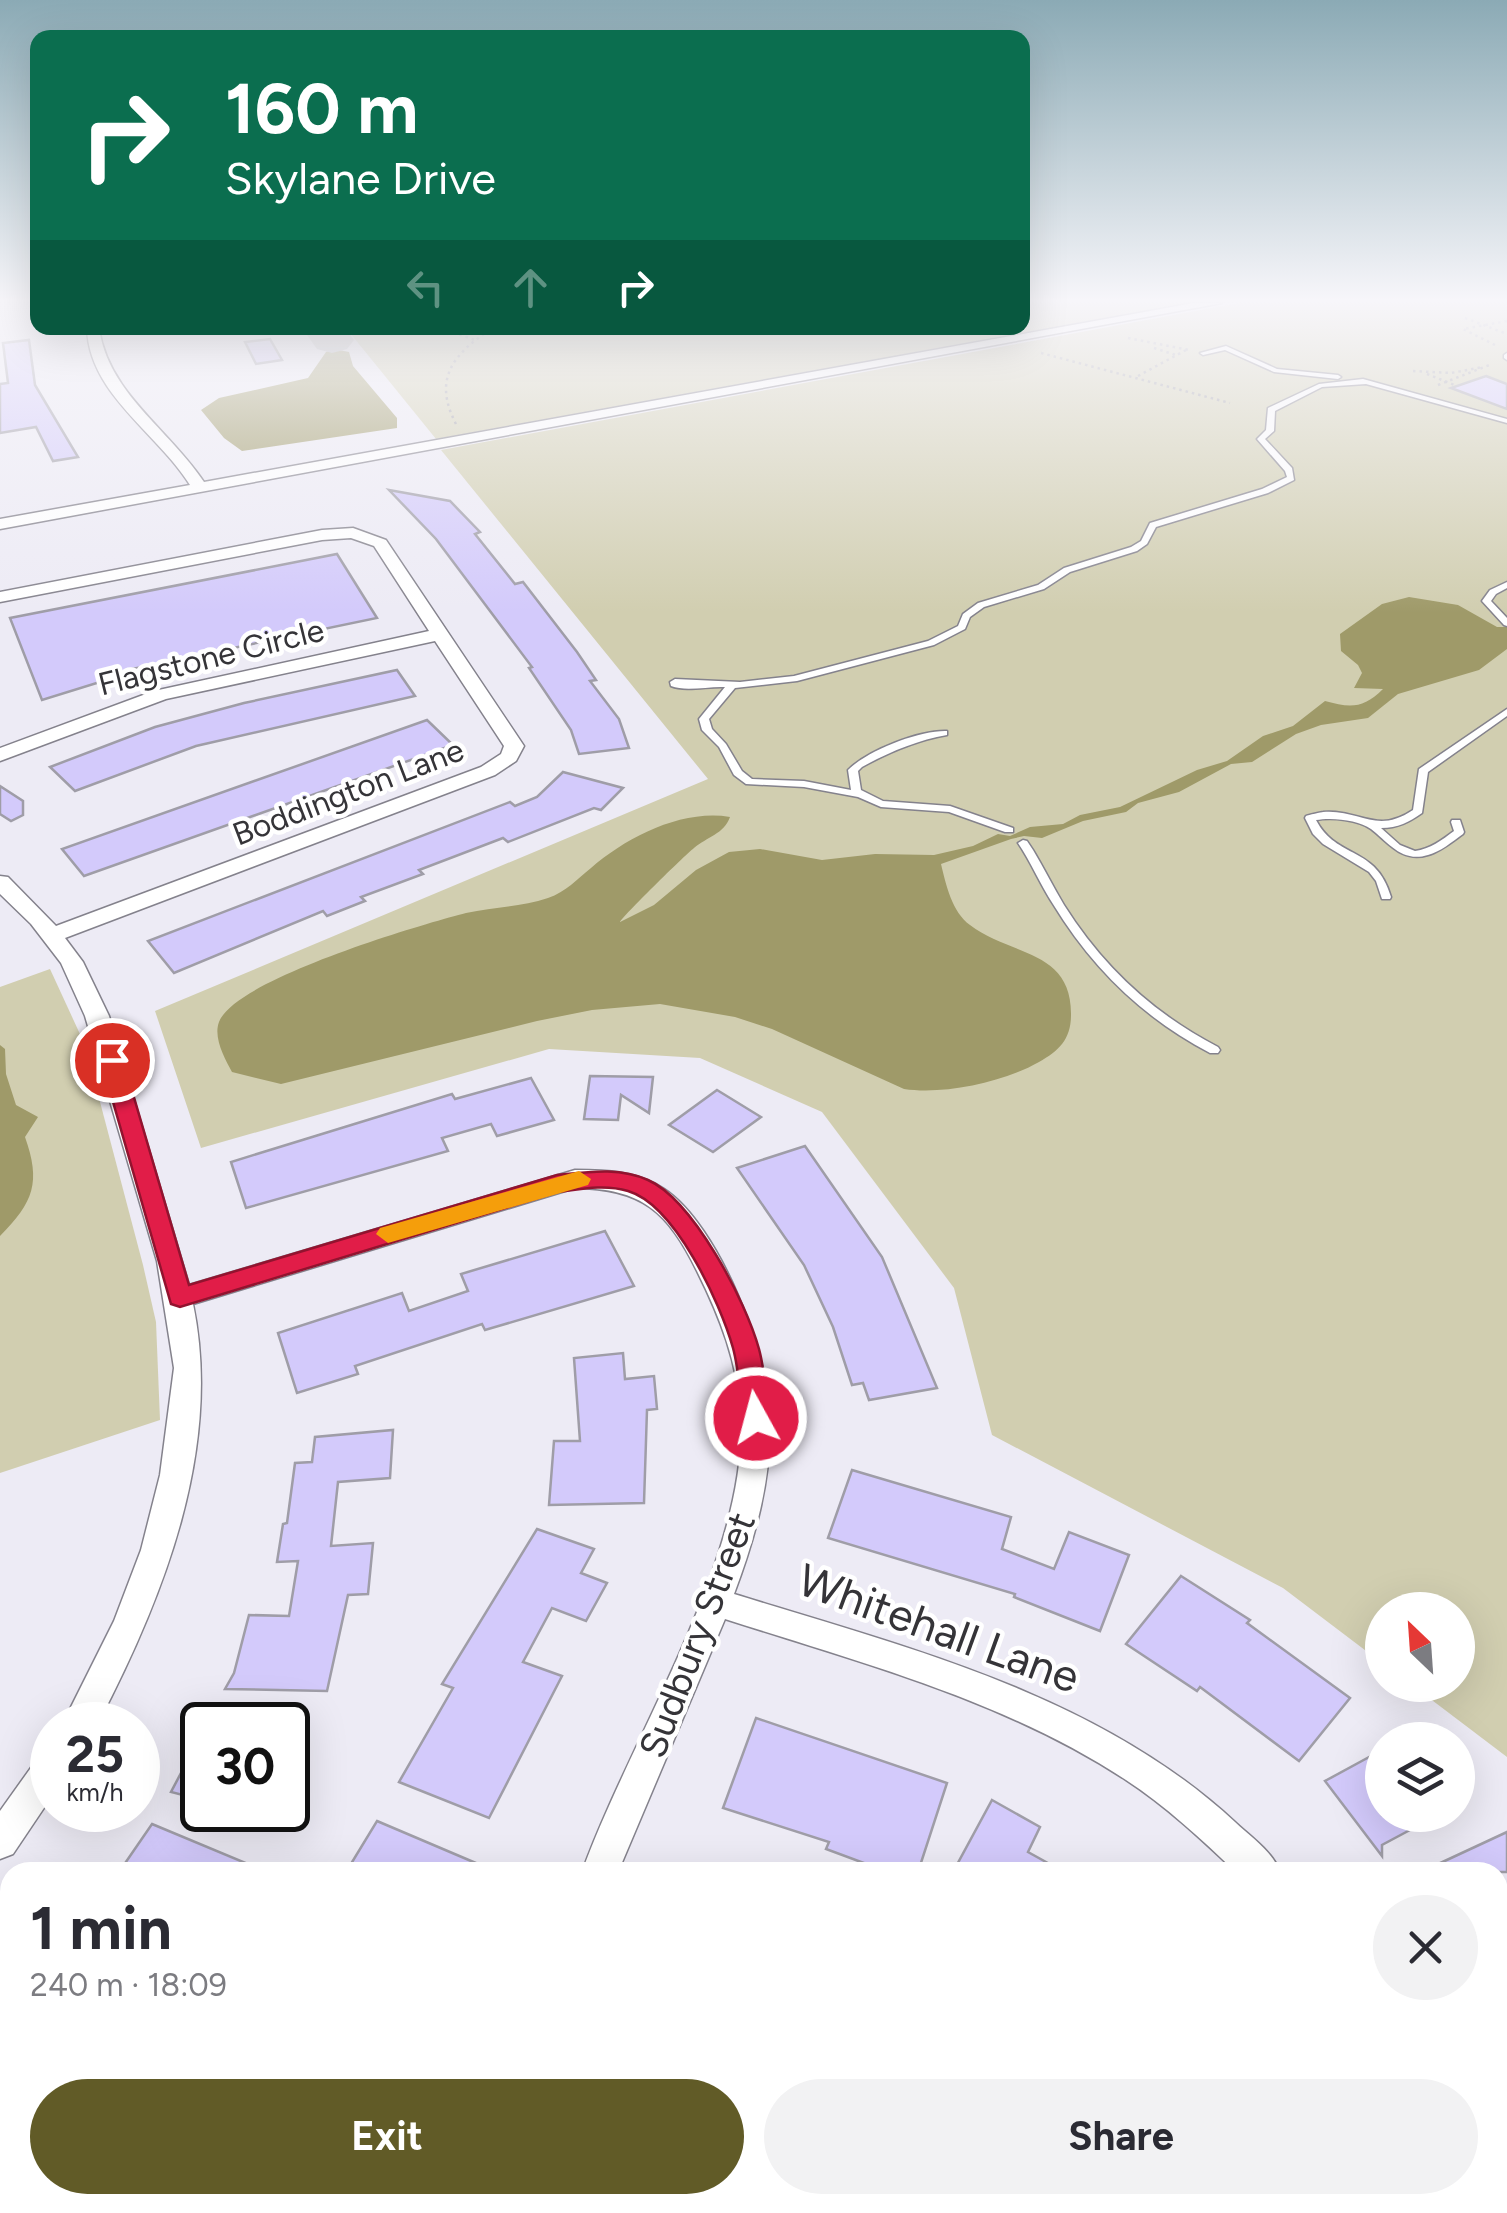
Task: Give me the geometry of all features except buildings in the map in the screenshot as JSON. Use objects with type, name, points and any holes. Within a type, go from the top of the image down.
[{"type":"street","points":[[132,406],[177,454],[200,488]]},
{"type":"street","points":[[0,524],[649,406]]},
{"type":"street","name":"Boddington Lane","points":[[0,596],[322,534],[353,533],[380,544],[514,746],[500,765],[51,935]]},
{"type":"street","name":"Flagstone Circle","points":[[0,755],[104,714],[180,690],[442,634]]},
{"type":"street","points":[[0,882],[72,962],[105,1037],[180,1298],[189,1384],[174,1492],[153,1569],[119,1653],[92,1702]]},
{"type":"street","name":"Sudbury Street","points":[[180,1298],[575,1179],[623,1181],[663,1198],[680,1217],[733,1311],[747,1351],[755,1394],[757,1442],[752,1492],[739,1544],[716,1602],[604,1862]]},
{"type":"street","name":"Whitehall Lane","points":[[716,1602],[981,1686],[1038,1710],[1094,1739],[1166,1786],[1252,1862]]},
{"type":"street","points":[[0,1841],[30,1798]]},
{"type":"lane","points":[[701,684],[794,678],[931,644],[962,628],[966,616],[981,604],[1041,587],[1068,570],[1134,549],[1144,542],[1153,525],[1265,491],[1291,478],[1290,470],[1261,439],[1270,431],[1271,410],[1279,406]]},
{"type":"lane","points":[[1447,406],[1507,421]]},
{"type":"lane","points":[[1507,585],[1486,601],[1507,624]]},
{"type":"lane","points":[[732,684],[704,720],[738,773],[750,782],[804,784],[858,794],[882,804],[950,808],[1009,830]]},
{"type":"lane","points":[[1386,896],[1384,881],[1374,866],[1336,848],[1310,821],[1313,816],[1373,825],[1412,816],[1420,804],[1422,772],[1507,712]]},
{"type":"lane","points":[[858,794],[853,770],[861,760],[926,734],[944,733]]},
{"type":"lane","points":[[1373,825],[1405,852],[1422,856],[1434,852],[1459,832],[1456,822]]},
{"type":"lane","points":[[1024,843],[1057,902],[1112,975],[1162,1022],[1214,1050]]},
{"type":"path","points":[[446,406],[464,434]]},
{"type":"shaded area","points":[[207,406],[387,406],[397,418],[397,428],[242,451],[224,438],[201,410]]},
{"type":"shaded area","points":[[409,406],[617,406],[436,439]]},
{"type":"shaded area","points":[[678,406],[1507,406],[1507,1757],[1475,1733],[1475,1722],[1461,1722],[1434,1702],[1475,1702],[1475,1592],[1365,1592],[1365,1650],[1283,1588],[992,1435],[954,1288],[822,1112],[700,1058],[549,1049],[201,1148],[155,1011],[708,779],[441,450]]},
{"type":"shaded area","points":[[1409,597],[1458,605],[1497,627],[1507,627],[1507,649],[1479,670],[1398,694],[1368,718],[1321,725],[1296,734],[1252,762],[1231,764],[1179,792],[1138,803],[1126,812],[1083,821],[1042,838],[1011,839],[941,864],[951,898],[964,920],[1050,966],[1069,993],[1069,1031],[1058,1049],[1009,1076],[955,1088],[904,1089],[772,1029],[735,1017],[660,1004],[592,1010],[537,1021],[281,1084],[232,1072],[221,1048],[219,1022],[232,1006],[257,989],[330,956],[410,929],[554,895],[621,846],[674,821],[730,817],[724,827],[688,853],[620,922],[654,905],[696,870],[729,852],[760,849],[822,860],[875,854],[934,855],[973,846],[998,834],[1010,836],[1030,827],[1063,824],[1080,815],[1120,807],[1197,770],[1227,761],[1263,736],[1293,726],[1325,701],[1356,705],[1376,696],[1383,689],[1354,688],[1362,673],[1341,651],[1340,634],[1382,604]]},
{"type":"shaded area","points":[[50,969],[85,1045],[143,1265],[156,1322],[160,1420],[0,1473],[0,987]]},
{"type":"shaded area","points":[[0,1045],[5,1049],[6,1074],[16,1105],[38,1117],[25,1137],[33,1167],[31,1191],[20,1213],[0,1236]]},
{"type":"slow traffic","points":[[388,1234],[579,1179]]},
{"type":"route","points":[[112,1060],[180,1298],[557,1183],[608,1178],[638,1184],[663,1198],[680,1217],[719,1283],[747,1351],[756,1418]]}]
